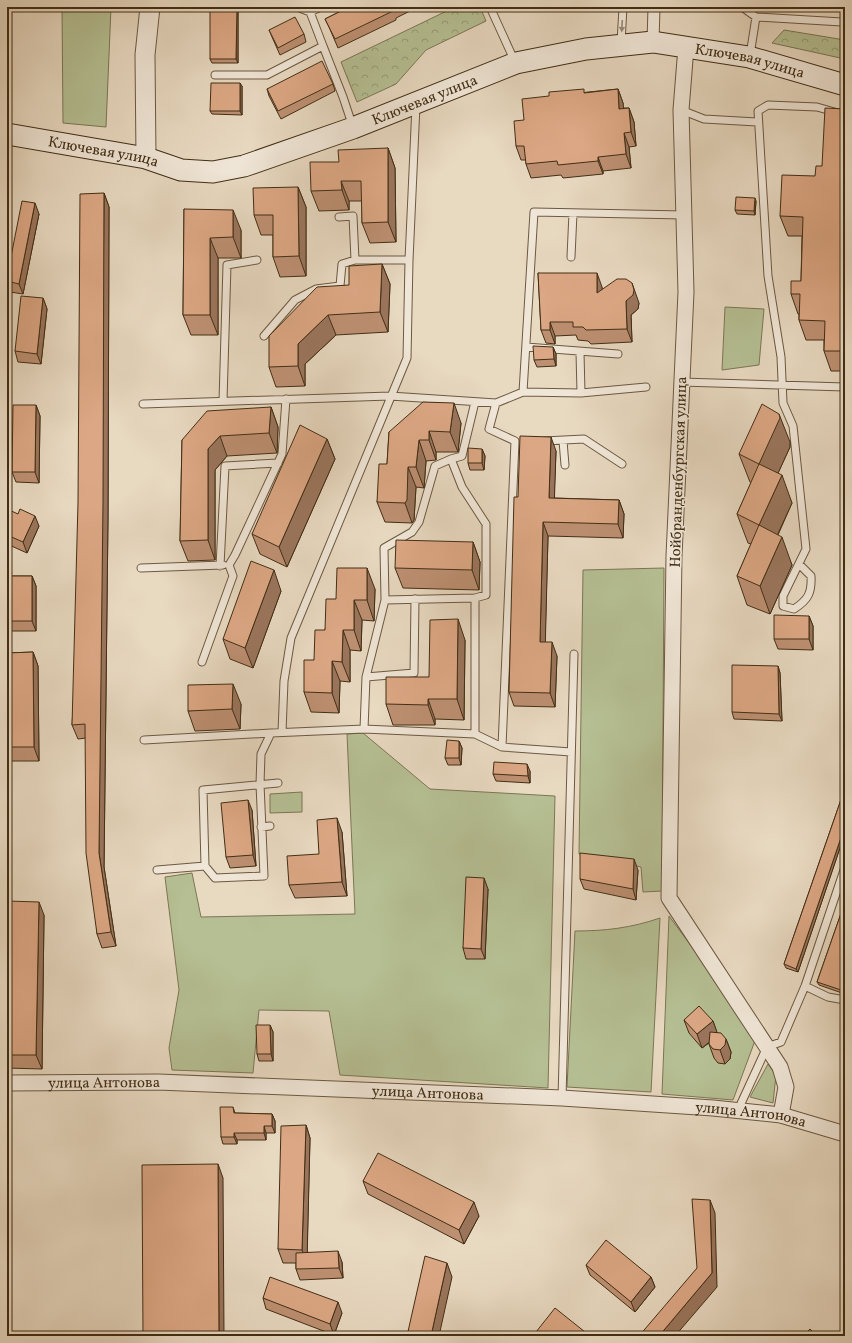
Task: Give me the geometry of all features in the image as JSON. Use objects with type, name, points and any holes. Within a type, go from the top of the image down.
[{"type":"main road","name":"Ключевая улица","points":[[7,134],[146,158],[181,170],[212,172],[244,166],[353,128],[516,63],[564,53],[621,44],[653,42],[749,57],[845,84]]},
{"type":"street","points":[[146,158],[145,55],[150,7]]},
{"type":"street","points":[[653,42],[654,7]]},
{"type":"street","name":"Нойбранденбургская улица","points":[[686,47],[681,110],[686,292],[674,556],[669,898],[767,1047]]},
{"type":"street","points":[[767,1047],[780,1067],[786,1087],[781,1115]]},
{"type":"street","name":"улица Антонова","points":[[7,1082],[158,1082],[562,1098],[738,1110],[781,1115],[845,1134]]},
{"type":"lane","points":[[297,7],[310,12],[321,7]]},
{"type":"lane","points":[[490,7],[516,63]]},
{"type":"lane","points":[[621,44],[623,7]]},
{"type":"lane","points":[[742,7],[756,17],[842,22],[845,18]]},
{"type":"lane","points":[[310,12],[344,97],[353,128]]},
{"type":"lane","points":[[749,57],[756,17]]},
{"type":"lane","points":[[215,75],[267,75],[323,46]]},
{"type":"lane","points":[[282,732],[284,682],[292,638],[390,396],[407,358],[409,260],[416,103]]},
{"type":"lane","points":[[799,564],[811,576],[812,587],[805,602],[794,609],[783,606],[783,596],[806,549],[798,459],[793,426],[783,403],[781,386],[781,357],[768,276],[757,122],[758,111],[768,105],[817,107],[845,114]]},
{"type":"lane","points":[[681,110],[704,119],[757,122]]},
{"type":"lane","points":[[523,392],[534,212],[684,215]]},
{"type":"lane","points":[[572,257],[573,213]]},
{"type":"lane","points":[[340,217],[354,216],[355,260]]},
{"type":"lane","points":[[223,401],[227,264],[257,260]]},
{"type":"lane","points":[[264,336],[295,300],[316,289],[340,286],[342,264],[355,260],[409,260]]},
{"type":"lane","points":[[526,348],[618,354]]},
{"type":"lane","points":[[580,352],[581,393]]},
{"type":"lane","points":[[681,382],[845,387]]},
{"type":"lane","points":[[143,404],[390,396],[496,404],[523,392],[581,393],[646,387]]},
{"type":"lane","points":[[141,568],[229,565],[236,555],[282,454],[286,400]]},
{"type":"lane","points":[[364,729],[366,677],[385,600],[384,548],[412,532],[419,522],[435,466],[462,456],[474,402]]},
{"type":"lane","points":[[496,404],[489,429],[518,441],[502,747]]},
{"type":"lane","points":[[536,441],[584,439],[622,464]]},
{"type":"lane","points":[[563,441],[565,465]]},
{"type":"lane","points":[[385,600],[415,598],[475,598],[486,595],[486,524],[462,487],[451,459]]},
{"type":"lane","points":[[220,566],[225,466],[278,464]]},
{"type":"lane","points":[[202,662],[233,576],[229,565]]},
{"type":"lane","points":[[366,677],[414,673],[415,598]]},
{"type":"lane","points":[[475,598],[475,734]]},
{"type":"lane","points":[[562,1098],[574,654]]},
{"type":"lane","points":[[144,740],[364,729],[475,734],[502,747],[571,752]]},
{"type":"lane","points":[[271,733],[261,754],[260,784],[261,827],[264,876],[215,878],[205,866],[203,790],[260,784],[278,783]]},
{"type":"lane","points":[[261,827],[270,826]]},
{"type":"lane","points":[[157,870],[205,866]]},
{"type":"lane","points":[[738,1110],[767,1047],[781,1042],[805,986],[845,867]]},
{"type":"lane","points":[[805,986],[828,997],[845,1000]]},
{"type":"green space","points":[[62,7],[111,7],[106,127],[63,123]]},
{"type":"green space","points":[[455,7],[480,7],[486,21],[426,50],[396,84],[357,102],[341,62]]},
{"type":"green space","points":[[784,30],[845,40],[845,59],[772,43]]},
{"type":"green space","points":[[725,307],[764,309],[759,365],[722,370]]},
{"type":"green space","points":[[664,568],[662,891],[643,892],[641,867],[579,854],[583,570]]},
{"type":"green space","points":[[363,733],[430,789],[555,796],[548,1088],[340,1075],[329,1011],[259,1010],[253,1073],[172,1070],[169,1048],[179,990],[165,877],[192,873],[201,917],[355,914],[347,734]]},
{"type":"green space","points":[[302,792],[302,812],[270,813],[270,794]]},
{"type":"green space","points":[[669,916],[756,1038],[733,1100],[662,1094]]},
{"type":"green space","points":[[660,918],[651,1092],[567,1087],[575,931],[618,928]]},
{"type":"green space","points":[[768,1064],[776,1075],[773,1103],[750,1097]]},
{"type":"building","points":[[210,7],[237,7],[236,59],[210,59]]},
{"type":"building","points":[[349,7],[397,7],[392,9],[393,11],[335,39],[325,19]]},
{"type":"building","points":[[295,17],[304,34],[278,48],[269,30]]},
{"type":"building","points":[[322,61],[333,84],[278,111],[267,89]]},
{"type":"building","points":[[211,83],[240,83],[240,111],[210,111]]},
{"type":"building","points":[[584,89],[584,93],[618,89],[619,109],[629,108],[631,132],[624,133],[626,154],[598,157],[598,161],[558,165],[557,161],[526,164],[524,146],[516,146],[514,121],[524,120],[522,99],[549,96],[549,92]]},
{"type":"building","points":[[825,108],[845,109],[845,351],[824,351],[825,321],[799,320],[800,294],[791,294],[791,281],[801,281],[803,217],[780,216],[782,175],[815,176],[816,166],[822,166]]},
{"type":"building","points":[[388,148],[388,222],[362,223],[361,181],[341,181],[342,190],[311,191],[310,162],[339,162],[338,150]]},
{"type":"building","points":[[298,187],[299,256],[273,257],[273,215],[254,215],[253,188]]},
{"type":"building","points":[[104,193],[103,504],[99,853],[111,932],[97,934],[86,853],[85,724],[72,725],[78,503],[80,194]]},
{"type":"building","points":[[736,197],[755,198],[754,211],[735,210]]},
{"type":"building","points":[[22,201],[35,203],[19,284],[7,281],[7,277]]},
{"type":"building","points":[[184,209],[233,210],[233,237],[210,238],[210,315],[183,315]]},
{"type":"building","points":[[382,264],[380,312],[328,315],[298,344],[298,366],[269,367],[269,336],[317,287],[349,285],[349,266]]},
{"type":"building","points":[[538,273],[597,273],[597,293],[617,279],[626,279],[632,283],[634,290],[633,295],[626,301],[627,329],[586,330],[583,327],[573,327],[573,322],[550,322],[550,330],[541,330]]},
{"type":"building","points":[[21,296],[43,298],[37,354],[15,351]]},
{"type":"building","points":[[533,346],[553,347],[554,359],[534,360]]},
{"type":"building","points":[[423,402],[454,403],[450,432],[429,431],[429,440],[419,440],[416,467],[408,467],[407,500],[405,503],[377,502],[379,464],[387,464],[389,432]]},
{"type":"building","points":[[762,404],[779,414],[780,418],[759,464],[739,454]]},
{"type":"building","points":[[13,405],[36,405],[35,472],[12,472]]},
{"type":"building","points":[[271,407],[269,433],[220,436],[208,449],[208,540],[180,541],[182,440],[207,411]]},
{"type":"building","points":[[300,425],[327,439],[279,547],[252,534]]},
{"type":"building","points":[[520,436],[551,437],[549,498],[619,500],[618,524],[543,522],[540,642],[552,642],[550,693],[509,692],[514,497],[518,497]]},
{"type":"building","points":[[468,448],[482,449],[482,463],[468,463]]},
{"type":"building","points":[[759,464],[782,475],[759,525],[737,514]]},
{"type":"building","points":[[7,509],[18,514],[20,509],[35,516],[23,542],[7,535]]},
{"type":"building","points":[[759,525],[782,537],[760,586],[737,576]]},
{"type":"building","points":[[396,540],[473,542],[472,570],[395,568]]},
{"type":"building","points":[[251,561],[274,570],[245,648],[223,639]]},
{"type":"building","points":[[337,568],[367,568],[367,600],[354,600],[354,630],[343,630],[342,662],[332,661],[332,693],[304,692],[304,660],[314,660],[315,630],[325,630],[326,599],[336,599]]},
{"type":"building","points":[[7,576],[32,576],[32,621],[7,621]]},
{"type":"building","points":[[774,615],[809,616],[809,639],[774,639]]},
{"type":"building","points":[[458,619],[457,699],[428,699],[428,705],[386,704],[386,677],[429,677],[430,620]]},
{"type":"building","points":[[33,652],[34,747],[7,747],[7,653]]},
{"type":"building","points":[[732,665],[778,666],[779,714],[732,712]]},
{"type":"building","points":[[233,684],[232,709],[188,711],[188,685]]},
{"type":"building","points":[[447,740],[459,741],[459,758],[445,758]]},
{"type":"building","points":[[494,762],[527,764],[528,776],[493,774]]},
{"type":"building","points":[[845,788],[845,826],[796,969],[784,964]]},
{"type":"building","points":[[248,800],[253,855],[226,857],[221,803]]},
{"type":"building","points":[[337,818],[342,882],[289,885],[287,856],[319,854],[317,820]]},
{"type":"building","points":[[580,853],[634,859],[633,889],[580,879]]},
{"type":"building","points":[[466,877],[484,878],[481,949],[463,948]]},
{"type":"building","points":[[7,901],[39,902],[36,1055],[7,1055]]},
{"type":"building","points":[[845,902],[845,977],[841,990],[817,982]]},
{"type":"building","points":[[699,1006],[713,1021],[697,1034],[684,1020]]},
{"type":"building","points":[[256,1025],[270,1025],[271,1054],[257,1054]]},
{"type":"building","points":[[710,1032],[721,1033],[726,1039],[725,1045],[720,1050],[713,1049],[709,1044]]},
{"type":"building","points":[[220,1107],[233,1107],[234,1113],[272,1114],[272,1126],[264,1126],[264,1133],[234,1133],[234,1137],[221,1137]]},
{"type":"building","points":[[306,1125],[302,1250],[278,1249],[281,1126]]},
{"type":"building","points":[[378,1153],[474,1202],[459,1230],[363,1181]]},
{"type":"building","points":[[218,1164],[219,1336],[143,1336],[142,1165]]},
{"type":"building","points":[[845,1174],[845,1184],[841,1183]]},
{"type":"building","points":[[692,1199],[710,1200],[712,1273],[659,1336],[639,1336],[697,1268]]},
{"type":"building","points":[[606,1240],[651,1277],[631,1302],[586,1265]]},
{"type":"building","points":[[338,1251],[339,1268],[296,1269],[296,1253]]},
{"type":"building","points":[[425,1256],[447,1263],[431,1336],[407,1336]]},
{"type":"building","points":[[270,1277],[338,1302],[330,1324],[263,1298]]},
{"type":"building","points":[[555,1308],[590,1336],[540,1336],[536,1332]]},
{"type":"building","points":[[810,1329],[817,1336],[803,1336]]},
{"type":"waterway","points":[[7,1335],[12,1336]]}]
